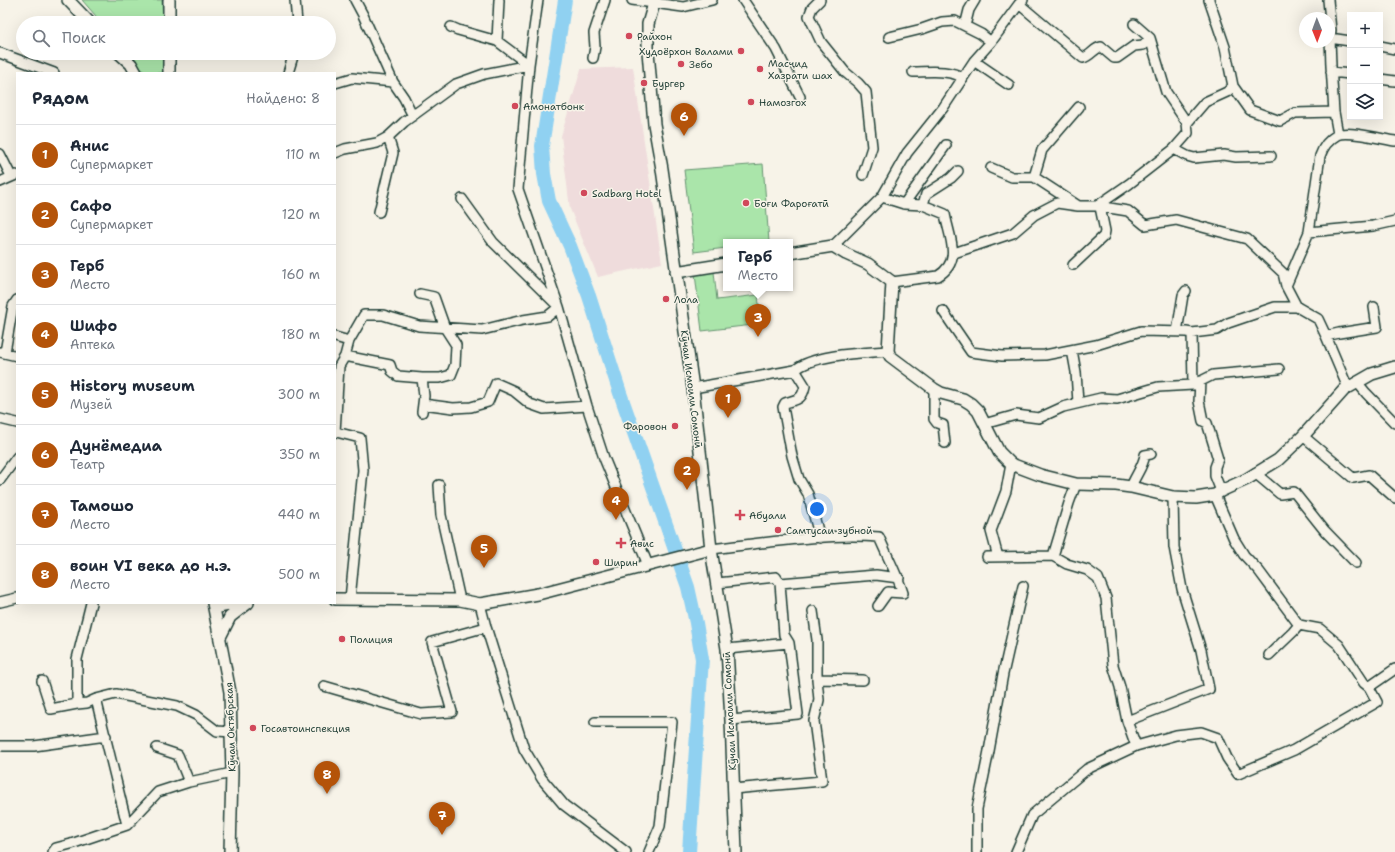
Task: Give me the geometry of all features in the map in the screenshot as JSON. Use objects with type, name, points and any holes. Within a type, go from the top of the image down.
[{"type":"main road","points":[[68,0],[83,16]]},
{"type":"main road","points":[[169,0],[169,16]]},
{"type":"main road","name":"Кӯчаи Исмоили Сомонӣ","points":[[654,2],[648,24],[649,73],[654,124],[662,169],[693,388],[707,549],[717,583],[727,648],[736,852]]},
{"type":"main road","points":[[126,60],[135,72]]},
{"type":"main road","points":[[169,60],[169,72]]},
{"type":"main road","points":[[793,253],[833,246],[868,264],[892,282],[888,351],[890,356],[934,389],[971,404],[978,411],[998,452],[1011,464],[1040,475],[1076,484],[1132,487],[1173,497],[1196,498],[1218,493],[1247,479],[1278,460],[1303,436],[1344,390],[1372,374],[1395,367]]},
{"type":"main road","points":[[676,272],[723,264]]},
{"type":"main road","points":[[336,599],[460,600],[480,604],[538,594],[707,549]]},
{"type":"main road","points":[[213,606],[230,604]]},
{"type":"main road","points":[[220,637],[230,618],[247,604]]},
{"type":"main road","name":"Кӯчаи Октябрская","points":[[213,606],[230,692],[232,732],[230,852]]},
{"type":"street","points":[[295,0],[296,16]]},
{"type":"street","points":[[355,0],[393,82],[404,98],[413,116]]},
{"type":"street","points":[[363,15],[364,0]]},
{"type":"street","points":[[497,41],[499,0]]},
{"type":"street","points":[[538,0],[529,65],[518,189],[559,307],[587,406],[604,458],[648,565]]},
{"type":"street","points":[[593,58],[595,47],[594,33],[605,0]]},
{"type":"street","points":[[632,0],[683,7],[712,0]]},
{"type":"street","points":[[743,0],[776,49],[800,97]]},
{"type":"street","points":[[820,0],[812,8],[809,16],[821,42],[845,72],[866,92],[872,147],[863,176]]},
{"type":"street","points":[[965,26],[969,10],[975,0]]},
{"type":"street","points":[[1209,0],[1225,47],[1233,86],[1250,110],[1280,121],[1295,113],[1334,112]]},
{"type":"street","points":[[1328,0],[1329,12]]},
{"type":"street","points":[[833,246],[882,197],[907,154],[943,108],[974,61],[991,42],[1021,2],[1083,58],[1087,57],[1101,46],[1114,58],[1117,58],[1134,46],[1143,45],[1150,38]]},
{"type":"street","points":[[889,37],[922,29],[942,22],[956,21],[981,34],[991,42]]},
{"type":"street","points":[[1099,207],[1174,149],[1188,133],[1187,123],[1166,92],[1150,38],[1134,24]]},
{"type":"street","points":[[451,27],[497,41],[529,65]]},
{"type":"street","points":[[1335,38],[1347,40]]},
{"type":"street","points":[[1383,47],[1395,49]]},
{"type":"street","points":[[1330,48],[1334,112],[1338,134]]},
{"type":"street","points":[[0,53],[16,59]]},
{"type":"street","points":[[19,60],[51,72]]},
{"type":"street","points":[[288,72],[292,60]]},
{"type":"street","points":[[974,61],[1010,85]]},
{"type":"street","points":[[336,153],[345,149],[376,143],[388,137],[456,84],[484,74],[529,65]]},
{"type":"street","points":[[913,72],[939,72],[958,75],[963,78]]},
{"type":"street","points":[[1331,72],[1347,74]]},
{"type":"street","points":[[336,83],[352,78],[393,82]]},
{"type":"street","points":[[1383,79],[1395,81]]},
{"type":"street","points":[[1187,123],[1205,102],[1226,92],[1233,86]]},
{"type":"street","points":[[1034,177],[1042,150],[1079,107]]},
{"type":"street","points":[[1286,286],[1309,232],[1320,156],[1324,145],[1338,134],[1360,135],[1395,141]]},
{"type":"street","points":[[379,212],[393,153],[388,137]]},
{"type":"street","points":[[904,204],[946,145]]},
{"type":"street","points":[[1174,149],[1194,158],[1224,155],[1236,157],[1271,156]]},
{"type":"street","points":[[0,154],[14,175],[0,182]]},
{"type":"street","points":[[991,168],[1012,177],[1034,177],[1078,206]]},
{"type":"street","points":[[923,205],[926,194],[951,178],[958,171]]},
{"type":"street","points":[[882,197],[904,204],[923,205],[945,214],[954,252],[949,268],[945,273],[938,276],[892,282]]},
{"type":"street","points":[[462,199],[493,242],[559,307]]},
{"type":"street","points":[[954,252],[1013,233],[1034,215],[1058,203],[1128,211],[1145,225],[1176,220],[1247,239],[1283,273],[1286,286],[1298,307],[1318,319],[1353,385],[1366,393],[1395,423]]},
{"type":"street","points":[[1073,265],[1104,236],[1105,231],[1099,207]]},
{"type":"street","points":[[1309,232],[1373,226],[1395,221]]},
{"type":"street","points":[[1177,332],[1183,295],[1186,291]]},
{"type":"street","points":[[345,356],[390,365],[392,371],[398,376],[440,378],[451,375],[455,365],[456,345],[445,328],[434,297],[420,294]]},
{"type":"street","points":[[16,302],[13,306],[2,352],[16,356]]},
{"type":"street","points":[[336,416],[339,366],[345,356],[349,341],[364,315],[383,315],[419,326],[482,330],[523,320],[548,316],[559,307]]},
{"type":"street","points":[[943,311],[971,352],[1002,356],[1045,355],[1096,345],[1141,331],[1192,334],[1217,330],[1228,322],[1274,307],[1298,307]]},
{"type":"street","points":[[1326,336],[1377,327],[1374,307]]},
{"type":"street","points":[[1016,852],[1032,815],[1087,769],[1136,746],[1176,734],[1201,732],[1218,738],[1227,758],[1238,774],[1294,750],[1377,702],[1369,687],[1364,683],[1339,645],[1320,629],[1299,625],[1259,571],[1244,555],[1234,538],[1218,493],[1215,467],[1218,459],[1207,423],[1203,421],[1197,386],[1192,334]]},
{"type":"street","points":[[336,337],[349,341]]},
{"type":"street","points":[[1072,350],[1076,372],[1078,403]]},
{"type":"street","points":[[693,388],[795,370],[820,359],[843,354],[888,351]]},
{"type":"street","points":[[984,424],[1016,415],[1039,418],[1063,407],[1078,403],[1102,398],[1118,399],[1158,387],[1197,386],[1213,375],[1279,369]]},
{"type":"street","points":[[795,370],[805,386],[803,394],[798,399],[785,403],[784,407],[787,434],[799,479],[808,494],[820,538]]},
{"type":"street","points":[[422,378],[424,396],[422,408],[471,407],[488,402],[496,383],[514,391],[530,404],[544,409],[587,406]]},
{"type":"street","points":[[934,389],[934,419],[937,423],[943,426],[944,442]]},
{"type":"street","points":[[0,419],[16,422]]},
{"type":"street","points":[[336,432],[360,438],[361,446],[363,470],[350,599]]},
{"type":"street","points":[[1303,436],[1353,478],[1369,475],[1395,498]]},
{"type":"street","points":[[1132,487],[1134,478],[1144,462],[1145,455],[1151,454]]},
{"type":"street","points":[[0,480],[16,458]]},
{"type":"street","points":[[998,557],[991,531],[1006,491],[1011,464]]},
{"type":"street","points":[[1255,473],[1280,494],[1294,492],[1330,536],[1356,564]]},
{"type":"street","points":[[1053,556],[1076,484]]},
{"type":"street","points":[[439,485],[441,515],[460,600]]},
{"type":"street","points":[[1127,721],[1209,689],[1201,650],[1182,589],[1174,547],[1173,497]]},
{"type":"street","points":[[707,549],[820,538],[861,536],[880,537],[890,562],[899,578],[903,593],[888,592],[878,606]]},
{"type":"street","points":[[987,557],[1053,556],[1067,564],[1087,570],[1098,578],[1106,598],[1113,665],[1120,687],[1127,721],[1136,746]]},
{"type":"street","points":[[780,583],[876,575],[899,578]]},
{"type":"street","points":[[717,583],[776,577],[780,583],[784,634],[789,643],[798,714],[731,720]]},
{"type":"street","points":[[977,852],[976,809],[989,751],[1003,674],[1023,586]]},
{"type":"street","points":[[0,602],[16,598]]},
{"type":"street","points":[[77,704],[77,659],[91,604]]},
{"type":"street","points":[[480,604],[524,749],[542,779],[564,805],[626,852]]},
{"type":"street","points":[[733,789],[822,781],[814,721],[819,700],[817,679],[817,640],[813,611]]},
{"type":"street","points":[[1269,655],[1299,625]]},
{"type":"street","points":[[324,686],[421,714],[452,712],[432,642],[486,627]]},
{"type":"street","points":[[727,648],[789,643]]},
{"type":"street","points":[[1369,687],[1395,669]]},
{"type":"street","points":[[817,679],[863,680]]},
{"type":"street","points":[[42,681],[51,709],[86,703],[116,694],[177,706],[196,715],[217,731],[232,732]]},
{"type":"street","points":[[96,699],[127,825]]},
{"type":"street","points":[[594,722],[672,722],[660,826],[649,852]]},
{"type":"street","points":[[0,746],[34,746],[106,736]]},
{"type":"street","points":[[157,748],[178,755],[189,782]]},
{"type":"street","points":[[53,852],[56,848],[127,825],[158,792],[189,782],[232,773]]},
{"type":"shaded area","points":[[633,67],[662,263],[598,277],[570,209],[561,136],[581,69]]},
{"type":"green space","points":[[82,0],[162,0],[163,16],[96,16]]},
{"type":"green space","points":[[133,60],[165,60],[166,72],[144,72]]},
{"type":"green space","points":[[763,164],[769,239],[723,239],[723,248],[694,252],[684,170]]},
{"type":"green space","points":[[714,272],[717,300],[758,295],[761,324],[702,331],[695,274]]},
{"type":"waterway","points":[[565,0],[542,146],[544,174],[549,201],[570,246],[589,296],[620,393],[688,587],[696,623],[702,659],[689,852]]},
{"type":"place","name":"Райхон","points":[[629,36]]},
{"type":"place","name":"Худоёрхон Валами","points":[[741,51]]},
{"type":"place","name":"Зебо","points":[[681,64]]},
{"type":"place","name":"Масҷид Хазрати шах","points":[[760,69]]},
{"type":"place","name":"Бургер","points":[[644,83]]},
{"type":"place","name":"Намозгох","points":[[751,102]]},
{"type":"place","name":"Амонатбонк","points":[[515,106]]},
{"type":"place","name":"Дунёмедиа","points":[[684,136]]},
{"type":"place","name":"Sadbarg Hotel","points":[[584,193]]},
{"type":"place","name":"Боғи Фароғатӣ","points":[[746,203]]},
{"type":"place","name":"Лола","points":[[666,299]]},
{"type":"place","name":"Герб","points":[[758,337]]},
{"type":"place","name":"Анис","points":[[728,418]]},
{"type":"place","name":"Фаровон","points":[[675,426]]},
{"type":"place","name":"Сафо","points":[[687,490]]},
{"type":"place","name":"Абуали","points":[[740,515]]},
{"type":"place","name":"Шифо","points":[[616,520]]},
{"type":"place","name":"Самтусаи зубной","points":[[778,530]]},
{"type":"place","name":"Авис","points":[[621,543]]},
{"type":"place","name":"Ширин","points":[[596,562]]},
{"type":"place","name":"History museum","points":[[484,568]]},
{"type":"place","name":"Полиция","points":[[342,639]]},
{"type":"place","name":"Госавтоинспекция","points":[[253,728]]},
{"type":"place","name":"воин VI века до н.э.","points":[[327,794]]},
{"type":"place","name":"Тамошо","points":[[442,835]]}]
